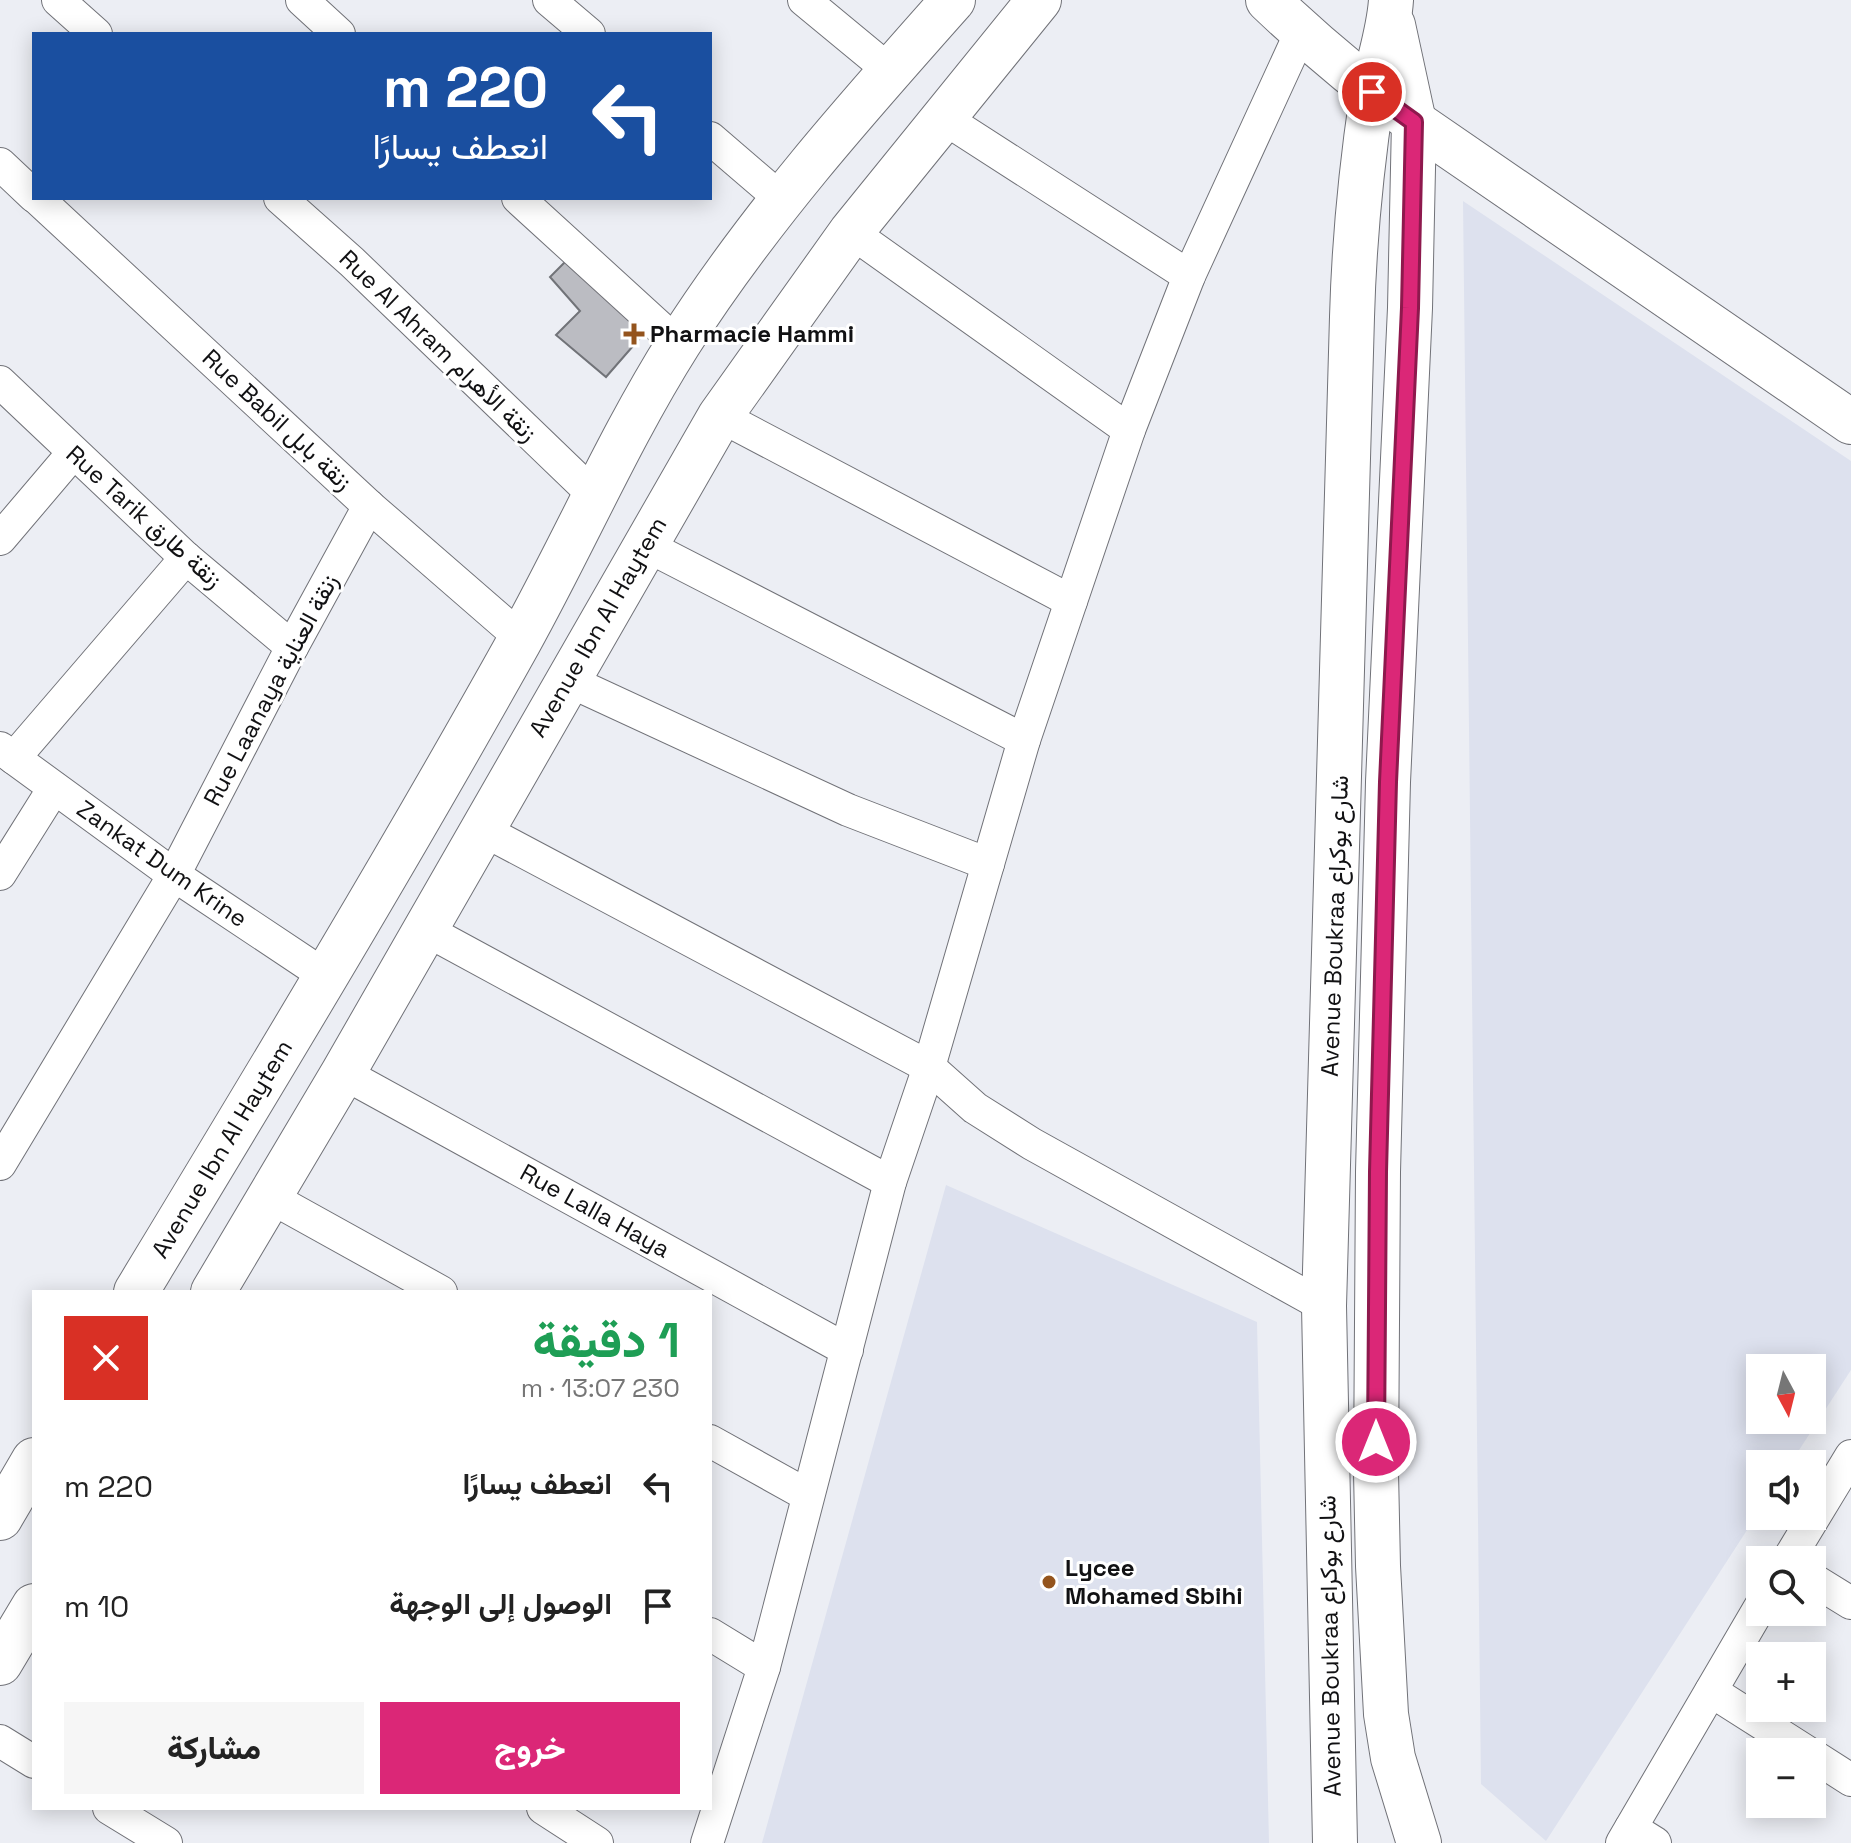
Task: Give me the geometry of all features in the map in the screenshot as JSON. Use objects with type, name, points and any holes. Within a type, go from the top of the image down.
[{"type":"street","points":[[58,0],[94,32]]},
{"type":"street","points":[[302,0],[337,32]]},
{"type":"street","points":[[549,0],[587,32]]},
{"type":"street","points":[[804,0],[890,71]]},
{"type":"street","name":"Avenue Ibn Al Haytem","points":[[137,1290],[327,977],[521,638],[594,495],[678,344],[781,199],[953,0]]},
{"type":"street","name":"Avenue Ibn Al Haytem","points":[[214,1290],[343,1073],[720,416],[851,232],[1039,0]]},
{"type":"street","points":[[1268,0],[1372,92],[1851,422]]},
{"type":"street","name":"Avenue Boukraa شارع بوكراع","points":[[1335,1843],[1324,1306],[1354,241],[1372,92],[1391,6]]},
{"type":"street","name":"Avenue Boukraa شارع بوكراع","points":[[1391,6],[1414,122],[1410,323],[1388,782],[1378,1172],[1376,1472],[1378,1581],[1386,1714],[1393,1758],[1419,1843]]},
{"type":"street","points":[[707,1843],[764,1667],[890,1182],[929,1067],[1024,740],[1129,430],[1189,276],[1301,32]]},
{"type":"street","points":[[942,117],[1189,276]]},
{"type":"street","points":[[712,140],[781,199]]},
{"type":"street","name":"Rue Babil زنقة بابل","points":[[0,164],[32,194]]},
{"type":"street","name":"Rue Babil زنقة بابل","points":[[38,200],[369,506],[521,638]]},
{"type":"street","name":"Rue Al Ahram زنقة الأهرام","points":[[282,200],[352,262],[594,495]]},
{"type":"street","points":[[520,200],[678,344]]},
{"type":"street","points":[[851,232],[1129,430]]},
{"type":"street","name":"Rue Tarik زنقة طارق","points":[[0,382],[186,558],[292,647]]},
{"type":"street","points":[[720,416],[1071,601]]},
{"type":"street","points":[[0,539],[73,453]]},
{"type":"street","name":"Rue Laanaya زنقة العناية","points":[[0,1164],[174,875],[369,506]]},
{"type":"street","points":[[645,545],[1024,740]]},
{"type":"street","points":[[7,753],[186,558]]},
{"type":"street","points":[[567,680],[848,810],[988,864]]},
{"type":"street","name":"Zankat Dum Krine","points":[[7,753],[174,875],[327,977]]},
{"type":"street","points":[[0,874],[54,788]]},
{"type":"street","points":[[481,829],[929,1067],[975,1108],[1032,1144],[1324,1306]]},
{"type":"street","points":[[424,929],[890,1182]]},
{"type":"street","name":"Rue Lalla Haya","points":[[343,1073],[847,1350]]},
{"type":"street","points":[[268,1196],[437,1290]]},
{"type":"street","points":[[712,1442],[807,1495]]},
{"type":"street","points":[[1796,1546],[1851,1456]]},
{"type":"street","points":[[0,1518],[22,1474]]},
{"type":"street","points":[[1826,1588],[1851,1603]]},
{"type":"street","points":[[0,1663],[32,1609]]},
{"type":"street","points":[[1636,1838],[1711,1691],[1749,1626]]},
{"type":"street","points":[[712,1635],[764,1667]]},
{"type":"street","points":[[1711,1691],[1785,1738]]},
{"type":"street","points":[[0,1741],[32,1761]]},
{"type":"street","points":[[1826,1764],[1851,1780]]},
{"type":"street","points":[[112,1810],[166,1843]]},
{"type":"street","points":[[546,1810],[597,1843]]},
{"type":"shaded area","points":[[1463,201],[1851,461],[1851,1370],[1826,1409],[1826,1354],[1746,1354],[1746,1434],[1809,1434],[1799,1450],[1746,1450],[1747,1530],[1546,1841],[1481,1784]]},
{"type":"shaded area","name":"Lycee Mohamed Sbihi","points":[[946,1185],[1257,1322],[1269,1843],[762,1843]]},
{"type":"building","points":[[570,257],[647,330],[606,377],[556,335],[580,311],[550,277]]},
{"type":"place","name":"Pharmacie Hammi","points":[[634,334]]},
{"type":"place","name":"Lycee Mohamed Sbihi","points":[[1049,1582]]},
{"type":"route","points":[[1372,92],[1414,122],[1410,308],[1388,782],[1378,1172],[1376,1442]]}]
